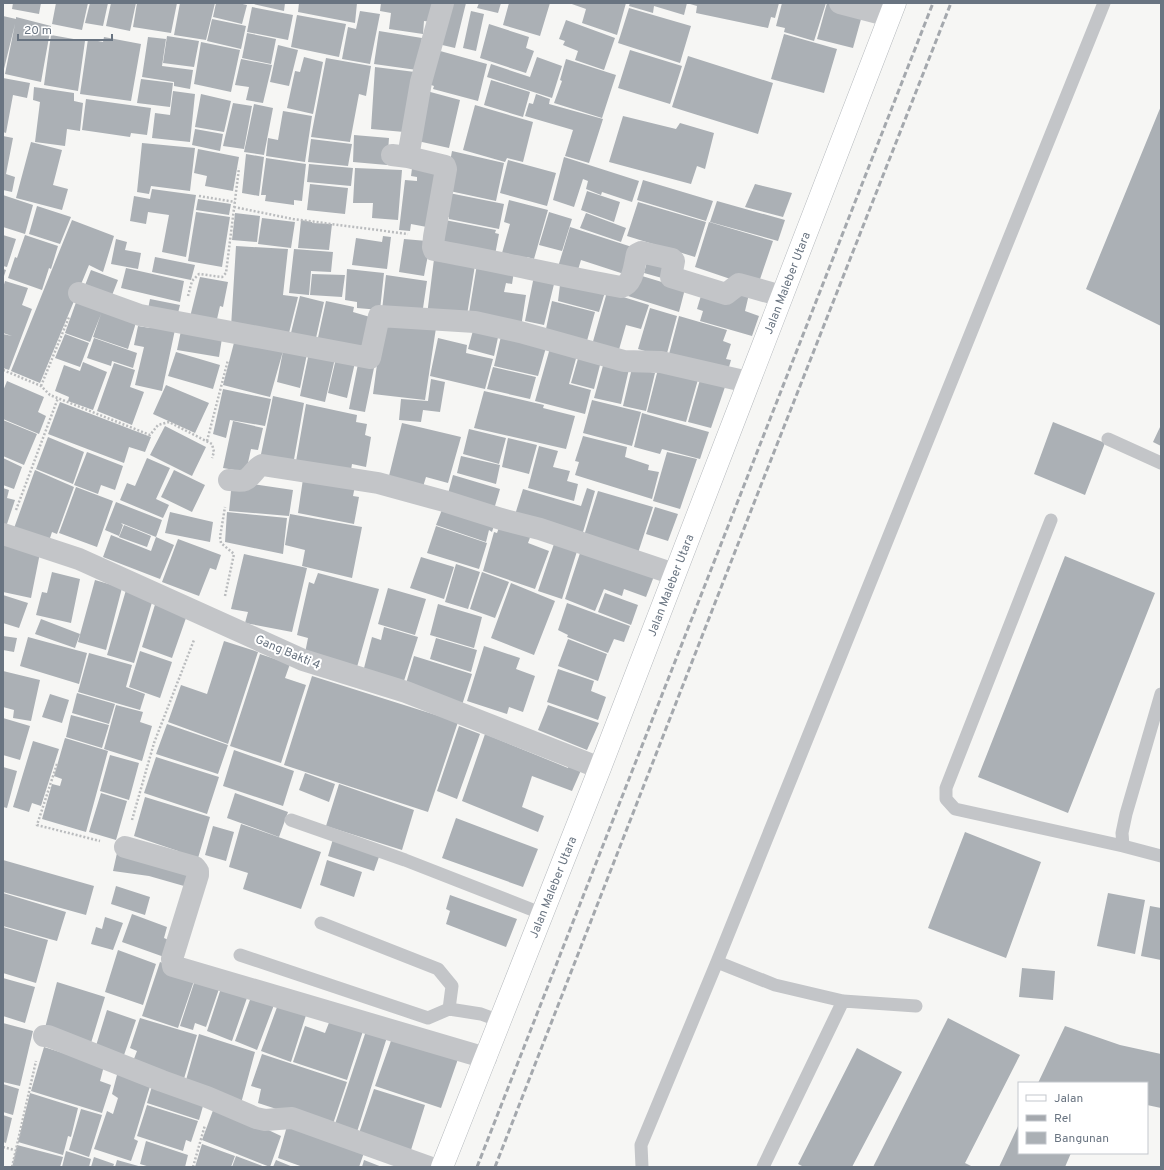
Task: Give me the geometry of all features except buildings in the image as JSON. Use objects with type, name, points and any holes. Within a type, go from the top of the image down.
[{"type":"street","points":[[443,3],[400,156],[445,166],[446,169],[434,237],[434,250],[621,287],[626,286],[630,282],[637,254],[642,252],[672,258],[674,261],[671,277],[726,294],[739,284],[782,296]]},
{"type":"street","points":[[840,3],[892,10]]},
{"type":"street","name":"Jalan Maleber Utara","points":[[442,1167],[600,768],[892,10]]},
{"type":"street","points":[[79,293],[140,315],[370,358],[379,316],[475,322],[520,332],[624,361],[661,362],[748,382]]},
{"type":"street","points":[[229,480],[244,481],[262,465],[378,483],[540,529],[674,574]]},
{"type":"street","name":"Gang Bakti 4","points":[[5,534],[79,559],[303,660],[406,692],[600,768]]},
{"type":"street","points":[[125,847],[195,867],[198,870],[198,875],[172,959],[173,966],[486,1058]]},
{"type":"street","points":[[44,1036],[48,1036],[256,1118],[265,1120],[292,1118],[429,1167]]},
{"type":"lane","points":[[642,1167],[641,1145],[717,962],[1104,3]]},
{"type":"lane","points":[[1108,439],[1161,463]]},
{"type":"lane","points":[[1051,520],[946,788],[946,799],[955,809],[1123,846],[1161,856]]},
{"type":"lane","points":[[1123,846],[1122,833],[1126,814],[1161,694]]},
{"type":"lane","points":[[291,820],[405,860],[543,914]]},
{"type":"lane","points":[[321,923],[438,969],[452,986],[449,1009]]},
{"type":"lane","points":[[240,955],[428,1018],[449,1009],[481,1014],[500,1021]]},
{"type":"lane","points":[[717,962],[775,985],[843,1001],[916,1006]]},
{"type":"lane","points":[[763,1167],[843,1001]]},
{"type":"path","points":[[181,322],[192,281],[195,277],[199,274],[222,277],[226,273],[239,168]]},
{"type":"path","points":[[198,196],[235,202]]},
{"type":"path","points":[[234,207],[293,219],[434,237]]},
{"type":"path","points":[[41,386],[79,293]]},
{"type":"path","points":[[207,441],[236,334]]},
{"type":"path","points":[[3,370],[41,386],[50,395],[150,435],[158,425],[169,422],[207,441],[213,448],[214,452],[210,466],[229,480],[220,537],[221,543],[234,554],[211,619],[154,743],[125,847],[37,825],[56,764]]},
{"type":"path","points":[[5,534],[58,398]]},
{"type":"path","points":[[12,1167],[41,1039],[44,1036]]},
{"type":"path","points":[[193,1167],[213,1100]]},
{"type":"path","points":[[3,1147],[15,1150]]},
{"type":"railway","points":[[477,1167],[933,3]]},
{"type":"railway","points":[[495,1167],[951,3]]}]
